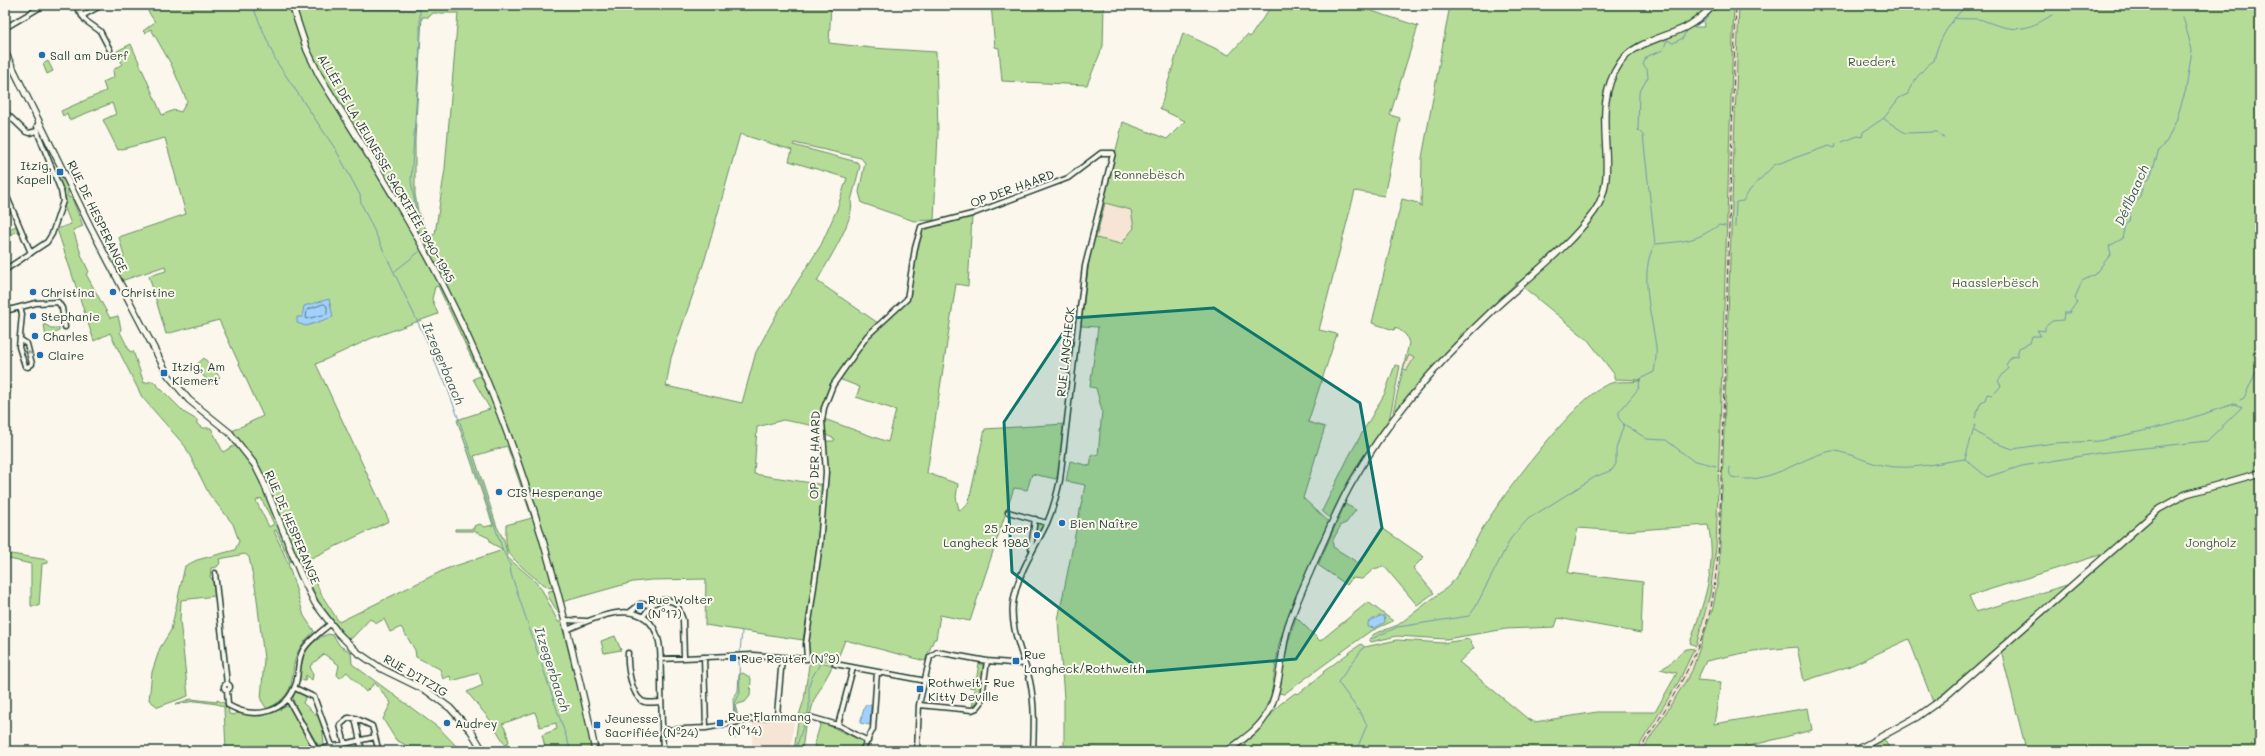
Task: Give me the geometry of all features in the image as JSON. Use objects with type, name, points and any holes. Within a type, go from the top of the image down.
[{"type":"main road","name":"ALLÉE DE LA JEUNESSE SACRIFIÉE 1940-1945","points":[[292,5],[306,50],[420,243],[478,360],[504,422],[531,500],[553,572],[595,751]]},
{"type":"main road","points":[[1228,751],[1256,728],[1271,707],[1289,623],[1342,499],[1365,460],[1393,420],[1465,338],[1555,252],[1592,214],[1601,202],[1606,180],[1604,136],[1606,97],[1612,78],[1621,61],[1636,48],[1696,21],[1714,5]]},
{"type":"main road","name":"RUE DE HESPERANGE","points":[[5,52],[139,322],[168,375],[189,400],[230,433],[255,465],[263,480],[309,593],[330,624]]},
{"type":"main road","points":[[1854,751],[1917,717],[1945,697],[2159,509],[2186,494],[2260,473]]},
{"type":"main road","name":"RUE D'ITZIG","points":[[330,624],[347,642],[369,660],[427,691],[450,708],[471,731],[483,751]]},
{"type":"street","points":[[5,28],[44,5]]},
{"type":"street","points":[[75,5],[82,16],[100,31],[110,50]]},
{"type":"street","points":[[82,16],[102,5]]},
{"type":"street","points":[[5,112],[26,132],[29,133],[37,131]]},
{"type":"street","points":[[5,270],[47,242],[52,234],[63,201],[62,191],[37,131],[39,122]]},
{"type":"street","name":"OP DER HAARD","points":[[782,658],[807,659],[806,644],[820,544],[826,472],[822,421],[824,408],[833,385],[867,336],[907,299],[915,248],[921,227],[972,214],[1068,178],[1101,153],[1113,153]]},
{"type":"street","name":"RUE LANGHECK","points":[[1033,751],[1034,711],[1029,680],[1016,637],[1013,606],[1016,588],[1031,550],[1047,522],[1060,480],[1086,266],[1113,153]]},
{"type":"street","points":[[5,192],[31,253]]},
{"type":"street","points":[[5,311],[36,303],[58,302],[62,308],[65,327]]},
{"type":"street","points":[[20,307],[22,314],[21,340],[21,355],[25,366],[28,367],[32,364],[26,344],[21,340]]},
{"type":"street","points":[[1008,512],[1047,522]]},
{"type":"street","name":"RUE LANGHECK","points":[[1031,550],[1035,520]]},
{"type":"street","points":[[215,573],[227,684],[230,687],[227,690],[228,705],[245,713],[263,713],[281,706],[288,699],[296,682],[300,657],[303,650],[330,624]]},
{"type":"street","points":[[643,617],[651,605],[662,599],[678,604],[683,620],[684,658]]},
{"type":"street","points":[[630,612],[640,604],[651,605]]},
{"type":"street","points":[[567,630],[586,621],[616,612],[630,612],[643,617],[651,624],[657,634],[660,659],[663,751]]},
{"type":"street","points":[[564,620],[586,621]]},
{"type":"street","points":[[917,751],[919,705],[930,656],[933,653],[936,652],[987,661],[1024,664]]},
{"type":"street","points":[[628,654],[627,660],[636,695],[645,702],[661,702]]},
{"type":"street","points":[[660,659],[753,655],[782,658],[777,715],[706,728],[662,730]]},
{"type":"street","points":[[704,657],[706,728]]},
{"type":"street","points":[[919,705],[972,710],[978,708],[981,703],[987,661]]},
{"type":"street","points":[[835,664],[921,680]]},
{"type":"street","points":[[838,725],[852,668]]},
{"type":"street","points":[[862,751],[873,729],[878,672]]},
{"type":"street","points":[[297,689],[314,697],[332,746]]},
{"type":"street","points":[[288,699],[317,750],[375,737]]},
{"type":"street","points":[[810,717],[838,725],[868,741]]},
{"type":"street","points":[[344,744],[341,723],[348,718],[355,718],[372,726],[378,748],[382,751]]},
{"type":"street","points":[[355,718],[362,751]]},
{"type":"highlighted area","points":[[1214,308],[1360,403],[1382,528],[1296,659],[1143,672],[1012,572],[1004,422],[1073,318]]},
{"type":"shaded area","points":[[1734,5],[1739,5],[1719,573],[1713,608],[1692,671],[1642,751],[1636,751],[1690,658],[1703,625],[1714,572]]},
{"type":"shaded area","points":[[1105,203],[1131,210],[1134,228],[1121,244],[1096,238]]},
{"type":"shaded area","points":[[1408,355],[1414,357],[1407,370],[1403,369]]},
{"type":"shaded area","points":[[779,718],[794,721],[791,751],[752,751],[753,723]]},
{"type":"green space","points":[[144,5],[348,5],[349,9],[418,10],[418,5],[421,5],[422,7],[459,7],[461,5],[831,5],[829,43],[872,48],[936,52],[938,134],[934,220],[914,221],[862,203],[859,192],[865,163],[861,158],[794,143],[793,145],[857,162],[860,166],[851,201],[849,218],[845,229],[817,281],[878,323],[864,336],[823,405],[821,427],[783,420],[757,427],[754,474],[824,485],[813,578],[803,640],[705,625],[706,579],[651,580],[633,582],[562,602],[553,587],[550,588],[546,586],[534,577],[515,560],[508,551],[506,541],[506,525],[532,518],[507,446],[474,456],[497,527],[504,540],[508,558],[533,579],[542,590],[558,622],[561,622],[587,723],[592,751],[546,751],[542,735],[557,729],[556,723],[540,727],[535,712],[502,724],[506,730],[509,742],[507,743],[509,751],[491,721],[467,692],[483,685],[479,673],[452,681],[450,676],[443,679],[440,669],[416,657],[415,650],[401,627],[390,632],[384,619],[377,623],[370,619],[352,638],[347,638],[319,602],[294,549],[291,550],[293,561],[290,562],[276,530],[274,531],[288,563],[304,616],[314,631],[301,646],[296,657],[292,681],[286,695],[267,709],[261,700],[264,659],[256,591],[249,557],[245,554],[219,559],[220,563],[217,567],[211,568],[210,577],[213,580],[215,596],[181,600],[180,620],[188,696],[158,707],[149,700],[152,672],[160,648],[171,630],[185,566],[197,560],[235,550],[239,541],[233,524],[209,494],[185,446],[142,397],[110,333],[94,341],[57,229],[71,224],[64,206],[65,197],[53,168],[54,166],[68,188],[68,197],[72,198],[83,226],[73,230],[82,257],[89,272],[86,274],[110,318],[118,316],[121,329],[120,332],[130,352],[133,351],[144,383],[153,381],[185,413],[197,420],[197,424],[202,428],[211,428],[223,452],[234,446],[237,447],[241,441],[232,431],[263,416],[219,320],[166,334],[149,276],[166,271],[165,266],[121,281],[111,260],[124,256],[119,237],[186,214],[165,138],[118,150],[103,120],[116,114],[112,103],[69,120],[67,113],[63,116],[61,111],[106,91],[103,82],[114,77],[113,70],[122,64],[117,51],[131,44],[162,115],[174,110],[181,112],[187,101],[171,64],[151,29],[145,33],[143,31],[155,22]],"holes":[[[433,13],[458,13],[445,169],[435,234],[429,237],[418,211],[415,194],[415,139],[422,17],[429,17]],[[740,134],[792,150],[789,161],[847,178],[837,209],[821,245],[778,312],[756,352],[742,403],[666,386],[671,358],[705,259]],[[438,286],[480,376],[473,379],[490,409],[457,420],[493,525],[484,527],[480,524],[474,526],[474,529],[455,529],[455,531],[474,531],[489,538],[491,543],[502,549],[500,551],[446,569],[339,622],[321,594],[307,560],[389,521],[316,364],[372,338],[438,314],[432,299],[435,287]],[[261,498],[274,524],[269,527],[256,501]]]},
{"type":"green space","points":[[991,5],[1104,5],[1103,46],[1087,85],[1002,81],[999,48],[995,47]]},
{"type":"green space","name":"Ronnebësch","points":[[1272,5],[1353,5],[1418,26],[1390,115],[1400,118],[1384,196],[1355,191],[1319,330],[1337,334],[1308,422],[1325,427],[1303,498],[1329,522],[1288,616],[1279,644],[1271,696],[1261,717],[1250,730],[1224,751],[1067,751],[1067,749],[1064,749],[1064,698],[1058,620],[1085,485],[1066,481],[1070,461],[1090,466],[1092,454],[1098,455],[1102,411],[1096,388],[1090,387],[1098,327],[1081,326],[1090,253],[1123,122],[1167,139],[1185,121],[1160,109],[1183,33],[1229,55],[1247,35],[1250,37]],"holes":[[[1105,203],[1131,210],[1134,228],[1121,244],[1096,238]]]},
{"type":"green space","points":[[1450,5],[1711,5],[1686,27],[1704,27],[1703,20],[1717,5],[1734,5],[1716,548],[1710,594],[1696,646],[1690,643],[1704,600],[1710,571],[1711,541],[1708,525],[1623,531],[1578,528],[1568,573],[1643,582],[1641,633],[1558,618],[1555,627],[1506,629],[1446,639],[1397,636],[1371,642],[1369,639],[1374,634],[1398,625],[1449,586],[1463,566],[1482,529],[1506,494],[1540,450],[1576,409],[1592,394],[1610,383],[1642,380],[1614,379],[1614,374],[1588,340],[1517,282],[1470,328],[1460,335],[1462,338],[1394,413],[1393,412],[1409,343],[1406,335],[1396,327],[1394,330],[1372,323],[1402,199],[1418,203],[1421,207],[1422,158]],"holes":[[[1409,355],[1414,358],[1407,370],[1403,369]]]},
{"type":"green space","points":[[1739,5],[2260,5],[2260,751],[2021,751],[2026,749],[2000,647],[1933,702],[1909,639],[1850,666],[1804,681],[1797,647],[1753,651],[1706,661],[1697,680],[1721,682],[1714,724],[1808,708],[1812,730],[1730,751],[1642,751],[1692,671],[1713,608],[1719,573]],"holes":[[[2103,554],[2067,585],[1976,612],[1969,596]]]},
{"type":"green space","points":[[48,61],[53,71],[47,74],[43,64]]},
{"type":"green space","points":[[972,216],[968,286],[956,284],[927,473],[958,484],[956,497],[959,510],[965,507],[969,501],[985,429],[1065,424],[1058,474],[1056,479],[1032,474],[1027,490],[1014,488],[970,621],[940,615],[936,639],[934,639],[925,661],[845,640],[836,663],[813,658],[813,656],[810,655],[808,643],[825,517],[827,491],[826,441],[834,441],[835,439],[826,435],[824,419],[888,442],[896,410],[856,397],[860,387],[839,379],[871,334],[910,296],[916,248],[920,232],[924,227]]},
{"type":"green space","points":[[16,226],[18,231],[5,237],[5,231]]},
{"type":"green space","points":[[44,324],[51,328],[59,328],[59,331],[46,338]]},
{"type":"green space","points":[[1075,343],[1072,354],[1070,383],[1067,383],[1070,348]]},
{"type":"green space","points":[[204,358],[220,377],[211,385],[195,366]]},
{"type":"green space","points":[[1395,365],[1400,366],[1389,421],[1345,489],[1331,519],[1322,511],[1349,456],[1385,393]]},
{"type":"green space","points":[[5,371],[8,377],[6,379],[11,391],[10,394],[5,396]]},
{"type":"green space","points":[[1345,504],[1356,510],[1346,523],[1341,525],[1333,540],[1333,547],[1360,564],[1382,528],[1424,557],[1413,568],[1434,593],[1417,605],[1384,566],[1374,569],[1362,579],[1352,578],[1347,585],[1318,565]]},
{"type":"green space","points":[[1037,522],[1043,523],[1043,526],[1035,539],[1033,539]]},
{"type":"green space","points":[[11,554],[48,560],[48,563],[42,564],[39,606],[31,606],[31,564],[5,558]]},
{"type":"green space","points":[[555,590],[560,616],[548,596],[549,591]]},
{"type":"green space","points":[[1368,602],[1393,621],[1369,632],[1284,694],[1278,693],[1288,643],[1296,617],[1320,641]]},
{"type":"green space","points":[[328,634],[333,635],[340,646],[351,652],[352,664],[440,729],[461,751],[417,751],[396,740],[383,719],[391,703],[375,683],[366,692],[347,672],[340,678],[337,675],[339,665],[324,654],[310,666],[313,675],[312,680],[306,675],[305,681],[299,680],[303,658],[306,652],[314,642]]},
{"type":"green space","points":[[615,636],[621,650],[604,653],[601,641]]},
{"type":"green space","points":[[1469,639],[1474,648],[1459,662],[1528,719],[1535,722],[1597,712],[1655,712],[1677,673],[1660,669],[1669,664],[1685,650],[1694,649],[1679,681],[1636,751],[1234,751],[1257,732],[1279,705],[1295,693],[1298,694],[1324,673],[1323,672],[1361,644],[1365,647],[1397,640],[1443,643]]},
{"type":"green space","points":[[812,662],[833,665],[814,700],[810,715],[799,715],[804,700],[809,665]]},
{"type":"green space","points":[[979,663],[984,666],[981,693],[978,693],[976,702],[979,702],[976,707],[972,708],[975,688],[963,686],[964,680],[976,682]]},
{"type":"green space","points":[[743,673],[751,678],[750,696],[745,702],[735,705],[738,717],[734,717],[733,698],[738,691],[739,675]]},
{"type":"green space","points":[[295,691],[306,696],[303,703],[322,720],[324,745],[317,744],[294,703],[293,696]]},
{"type":"green space","points":[[191,699],[217,702],[217,700],[228,705],[229,714],[235,715],[235,713],[262,716],[288,706],[292,709],[315,751],[226,751],[224,707],[217,704],[196,701],[175,704]]},
{"type":"green space","points":[[806,718],[802,751],[794,751],[798,721]]},
{"type":"green space","points":[[821,722],[865,742],[860,751],[832,751],[814,746]]},
{"type":"green space","points":[[1884,739],[1891,751],[1860,751]]},
{"type":"water","points":[[329,299],[333,317],[306,326],[297,323],[297,317],[302,317],[304,306]]},
{"type":"water","points":[[1380,616],[1384,616],[1385,622],[1375,628],[1368,627],[1368,622]]},
{"type":"water","points":[[865,705],[871,705],[870,725],[860,723]]},
{"type":"waterway","name":"Itzegerbaach","points":[[252,5],[276,61],[336,150],[360,195],[361,203],[430,348],[441,377],[444,379],[466,439],[502,548],[510,565],[511,574],[571,751]]},
{"type":"waterway","points":[[420,5],[420,45],[411,181],[420,233]]},
{"type":"waterway","points":[[1842,142],[1858,136],[1862,137],[1863,132],[1884,118],[1899,98],[1908,94],[1911,86],[1918,76],[1934,61],[1941,40],[1953,20],[1963,9],[1968,10],[1972,5]]},
{"type":"waterway","points":[[1694,27],[1707,18],[1714,9]]},
{"type":"waterway","points":[[1954,18],[1978,19],[2004,27],[2019,28],[2034,25],[2052,15]]},
{"type":"waterway","name":"Déflbaach","points":[[1975,418],[1981,402],[1985,400],[1987,394],[1993,395],[2001,386],[1998,381],[2008,368],[2006,365],[2011,357],[2017,356],[2019,348],[2030,343],[2032,336],[2041,336],[2037,330],[2045,331],[2045,327],[2052,321],[2063,320],[2064,313],[2069,313],[2077,302],[2075,298],[2082,281],[2094,275],[2111,254],[2109,246],[2122,239],[2125,224],[2129,221],[2131,210],[2140,196],[2144,182],[2150,178],[2159,150],[2167,141],[2176,121],[2186,89],[2192,50],[2183,17]]},
{"type":"waterway","points":[[1371,639],[1398,627],[1469,616],[1475,608],[1511,538],[1528,519],[1595,477],[1612,470],[1616,464],[1616,449],[1624,424],[1619,419],[1619,412],[1639,388],[1640,379],[1654,372],[1656,356],[1656,347],[1649,308],[1647,281],[1647,268],[1650,255],[1655,244],[1643,135],[1638,130],[1639,93],[1648,77],[1647,69],[1643,65],[1646,57],[1663,50],[1667,40],[1673,43],[1683,38],[1686,30],[1690,28]]},
{"type":"waterway","points":[[1884,119],[1905,133],[1937,132],[1944,138]]},
{"type":"waterway","points":[[1735,227],[1736,202],[1743,201],[1750,190],[1774,165],[1829,146],[1835,148],[1836,144]]},
{"type":"waterway","points":[[1656,244],[1689,240],[1703,235],[1719,225],[1725,226]]},
{"type":"waterway","points":[[395,271],[419,252]]},
{"type":"waterway","points":[[2240,400],[2244,398],[2260,363]]},
{"type":"waterway","points":[[1729,467],[1730,475],[1732,477],[1745,479],[1758,478],[1783,470],[1807,459],[1835,451],[1877,464],[1899,467],[1921,466],[1965,459],[1987,477],[2022,466],[2099,453],[2207,441],[2242,407],[2234,404],[2172,424],[2100,441],[2054,443],[2013,449],[1992,442],[1973,430]]},
{"type":"waterway","points":[[1624,424],[1647,439],[1666,440],[1692,460],[1716,466]]},
{"type":"waterway","points":[[1965,459],[1975,425]]},
{"type":"waterway","points":[[740,652],[742,631]]},
{"type":"waterway","points":[[1356,751],[1367,725],[1338,682],[1364,647]]},
{"type":"waterway","points":[[795,751],[809,709],[809,686],[811,679],[823,659],[831,653]]},
{"type":"waterway","points":[[736,718],[734,705],[740,693],[739,659]]},
{"type":"waterway","points":[[735,739],[736,727]]},
{"type":"railway","points":[[1639,751],[1671,700],[1699,646],[1706,627],[1715,583],[1719,543],[1736,5]]},
{"type":"place","name":"Sall am Duerf","points":[[42,55]]},
{"type":"place","name":"Itzig, Kapell","points":[[60,172]]},
{"type":"place","name":"Christina","points":[[33,292]]},
{"type":"place","name":"Christine","points":[[113,292]]},
{"type":"place","name":"Stephanie","points":[[33,316]]},
{"type":"place","name":"Charles","points":[[35,336]]},
{"type":"place","name":"Claire","points":[[40,355]]},
{"type":"place","name":"Itzig, Am Kiemert","points":[[164,373]]},
{"type":"place","name":"CIS Hesperange","points":[[499,492]]},
{"type":"place","name":"Bien Naître","points":[[1062,523]]},
{"type":"place","name":"25 Joer Langheck 1988","points":[[1037,535]]},
{"type":"place","name":"Rue Wolter (N°17)","points":[[640,606]]},
{"type":"place","name":"Rue Reuter (N°9)","points":[[733,658]]},
{"type":"place","name":"Rue Langheck/Rothweith","points":[[1016,661]]},
{"type":"place","name":"Rothweit - Rue Kitty Deville","points":[[920,689]]},
{"type":"place","name":"Audrey","points":[[447,723]]},
{"type":"place","name":"Rue Flammang (N°14)","points":[[720,723]]},
{"type":"place","name":"Jeunesse Sacrifiée (N°24)","points":[[597,725]]},
{"type":"park label","name":"Ruedert","points":[[1872,61]]},
{"type":"park label","name":"Haasslerbësch","points":[[1995,282]]},
{"type":"park label","name":"Jongholz","points":[[2211,542]]}]
